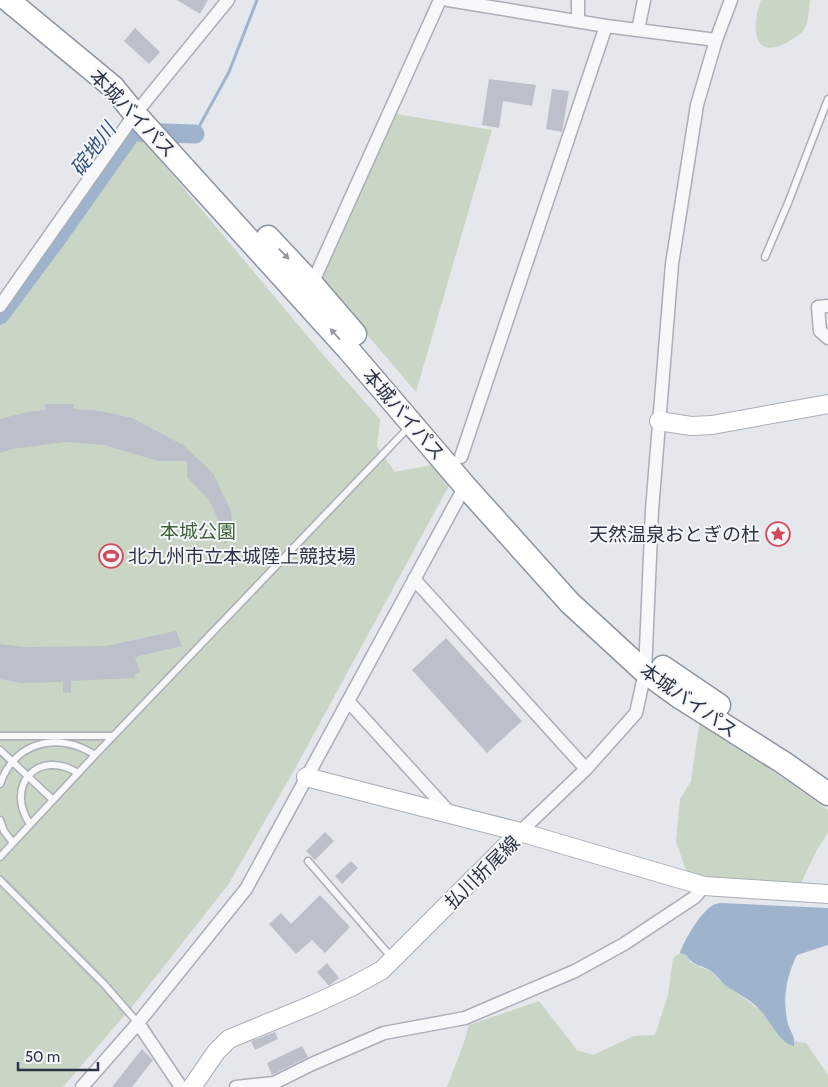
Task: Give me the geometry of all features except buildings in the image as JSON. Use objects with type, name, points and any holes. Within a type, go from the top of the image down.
[{"type":"highway","name":"本城バイパス","points":[[8,0],[140,109],[312,284],[581,595],[645,664],[680,698],[784,763],[828,794]]},
{"type":"highway","name":"本城バイパス","points":[[28,0],[122,77],[140,109]]},
{"type":"highway","name":"本城バイパス","points":[[170,140],[465,486],[570,603],[645,664],[792,752],[828,778]]},
{"type":"main road","points":[[0,4],[3,0]]},
{"type":"main road","points":[[659,420],[690,426],[712,425],[828,404]]},
{"type":"main road","points":[[306,777],[520,832]]},
{"type":"main road","name":"払川折尾線","points":[[192,1087],[216,1052],[229,1039],[350,987],[382,970],[520,832],[704,886],[828,894]]},
{"type":"street","points":[[0,306],[140,109],[228,0]]},
{"type":"street","points":[[312,284],[440,0]]},
{"type":"street","points":[[454,0],[606,26],[716,40]]},
{"type":"street","points":[[578,0],[578,20]]},
{"type":"street","points":[[638,30],[644,0]]},
{"type":"street","points":[[520,832],[586,769],[636,713],[645,664],[652,510],[671,275],[678,220],[697,105],[716,40],[731,0]]},
{"type":"street","points":[[461,457],[606,26]]},
{"type":"street","points":[[828,306],[818,307],[820,331],[828,338]]},
{"type":"street","points":[[82,1087],[138,1023],[246,889],[465,486]]},
{"type":"street","points":[[414,579],[586,769]]},
{"type":"street","points":[[348,701],[450,813]]},
{"type":"street","points":[[236,1087],[274,1083],[320,1060],[384,1033],[465,1018],[575,971],[624,944],[695,897],[704,886]]},
{"type":"street","points":[[138,1023],[181,1087]]},
{"type":"lane","points":[[765,257],[792,195],[828,99]]},
{"type":"lane","points":[[0,857],[412,423]]},
{"type":"lane","points":[[0,736],[113,736]]},
{"type":"lane","points":[[0,784],[12,762],[33,746],[52,742],[72,743],[84,747],[95,755]]},
{"type":"lane","points":[[0,750],[53,800]]},
{"type":"lane","points":[[30,824],[23,813],[20,801],[22,788],[28,777],[36,769],[58,764],[78,773]]},
{"type":"lane","points":[[0,820],[4,831],[13,843]]},
{"type":"lane","points":[[308,861],[393,959]]},
{"type":"lane","points":[[0,880],[104,984],[138,1023]]},
{"type":"green space","points":[[761,0],[810,0],[809,14],[803,31],[793,39],[778,46],[768,48],[762,45],[756,31],[756,21]]},
{"type":"green space","points":[[385,112],[492,130],[416,392],[318,277]]},
{"type":"green space","name":"本城公園","points":[[139,135],[325,357],[380,419],[377,447],[395,472],[436,464],[451,482],[297,765],[228,885],[135,1003],[63,1087],[0,1087],[0,318],[132,137]]},
{"type":"green space","points":[[700,720],[828,810],[828,833],[817,850],[799,887],[705,877],[687,873],[676,842],[680,799],[691,781]]},
{"type":"green space","points":[[680,953],[686,955],[691,963],[712,972],[720,981],[760,1010],[782,1038],[794,1046],[795,1041],[806,1043],[828,1075],[828,1087],[447,1087],[469,1025],[539,1001],[577,1050],[593,1055],[634,1036],[655,1035],[668,995],[673,958]]},
{"type":"water","points":[[721,903],[828,908],[828,945],[797,955],[788,980],[785,1006],[794,1046],[779,1036],[756,1006],[725,985],[711,971],[680,953],[698,920],[713,905]]},
{"type":"waterway","name":"碇地川","points":[[195,134],[229,72],[257,0]]},
{"type":"waterway","name":"碇地川","points":[[0,315],[132,132],[195,134]]},
{"type":"place","name":"天然温泉おとぎの杜","points":[[778,534]]},
{"type":"place","name":"北九州市立本城陸上競技場","points":[[111,556]]}]
